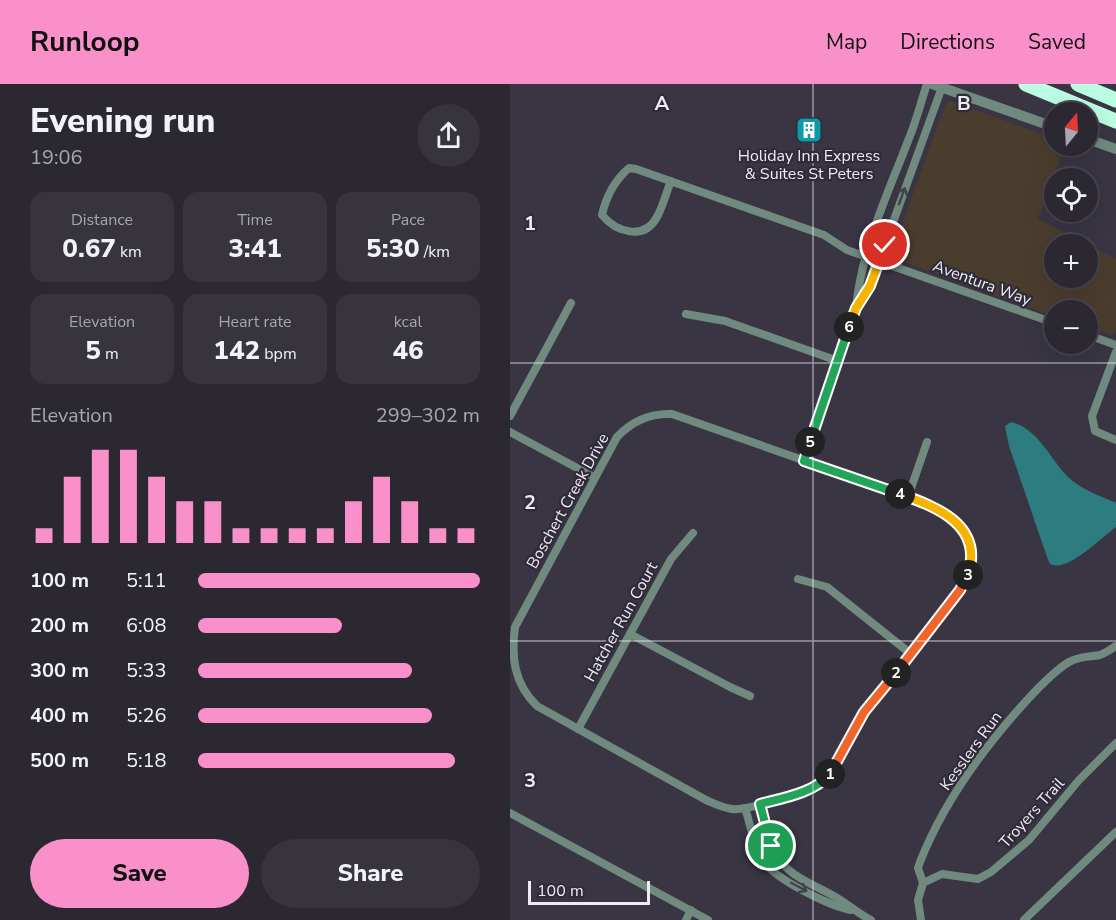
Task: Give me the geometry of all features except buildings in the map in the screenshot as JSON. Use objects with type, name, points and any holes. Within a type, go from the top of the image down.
[{"type":"highway","points":[[1026,84],[1116,121]]},
{"type":"highway","points":[[1078,84],[1116,100]]},
{"type":"street","points":[[856,308],[858,282],[865,256],[927,84]]},
{"type":"street","points":[[804,461],[856,308],[870,286],[880,261],[937,86],[1044,123]]},
{"type":"street","points":[[1098,143],[1116,149]]},
{"type":"street","points":[[629,168],[671,181],[658,217],[651,226],[641,231],[628,232],[619,229],[602,215],[604,203],[614,185],[629,168]]},
{"type":"street","name":"Aventura Way","points":[[671,181],[824,235],[847,250],[1044,320]]},
{"type":"street","points":[[885,245],[892,260],[900,268]]},
{"type":"street","points":[[510,416],[571,303]]},
{"type":"street","points":[[686,314],[725,321],[838,361]]},
{"type":"street","points":[[1098,339],[1116,345]]},
{"type":"street","points":[[1116,352],[1092,416],[1095,431],[1116,440]]},
{"type":"street","name":"Boschert Creek Drive","points":[[672,414],[945,512],[958,523],[966,536],[971,567],[967,579],[864,712],[828,777],[812,788],[746,808],[734,809],[706,800],[537,706],[514,681],[512,662],[515,627],[594,477],[617,437],[626,428],[652,415],[672,414]]},
{"type":"street","points":[[510,432],[594,477]]},
{"type":"street","points":[[908,497],[927,442]]},
{"type":"street","name":"Hatcher Run Court","points":[[578,729],[671,559],[693,533]]},
{"type":"street","points":[[798,579],[827,587],[911,654]]},
{"type":"street","points":[[630,634],[750,696]]},
{"type":"street","name":"Kesslers Run","points":[[921,920],[918,900],[923,883],[918,868],[933,833],[958,788],[990,742],[1033,694],[1067,663],[1076,658],[1104,653],[1116,646]]},
{"type":"street","name":"Troyers Trail","points":[[923,883],[942,874],[978,879],[992,872],[1029,840],[1079,780],[1116,743]]},
{"type":"street","points":[[760,804],[771,846],[782,863],[795,875],[871,920]]},
{"type":"street","points":[[746,808],[754,839],[766,864],[789,882],[836,907],[853,910]]},
{"type":"street","points":[[510,813],[708,920]]},
{"type":"street","points":[[1024,920],[1116,831]]},
{"type":"street","points":[[686,920],[691,910]]},
{"type":"shaded area","points":[[950,101],[1044,134],[1044,156],[1061,156],[1057,168],[1044,168],[1044,203],[1038,219],[1067,234],[1044,234],[1044,288],[1098,288],[1098,250],[1116,259],[1116,330],[1113,336],[1098,331],[1098,300],[1044,300],[1044,313],[904,262],[896,255],[894,249],[946,103]]},
{"type":"shaded area","points":[[1011,422],[1036,437],[1072,481],[1116,503],[1116,527],[1084,553],[1066,564],[1050,564],[1047,557],[1009,446],[1005,426]]},
{"type":"place","name":"Holiday Inn Express & Suites St Peters","points":[[809,130]]},
{"type":"route","points":[[771,846],[760,804],[812,788],[828,777],[864,712],[960,590],[971,567],[966,536],[958,523],[945,512],[804,461],[856,308],[870,286],[885,245]]}]
